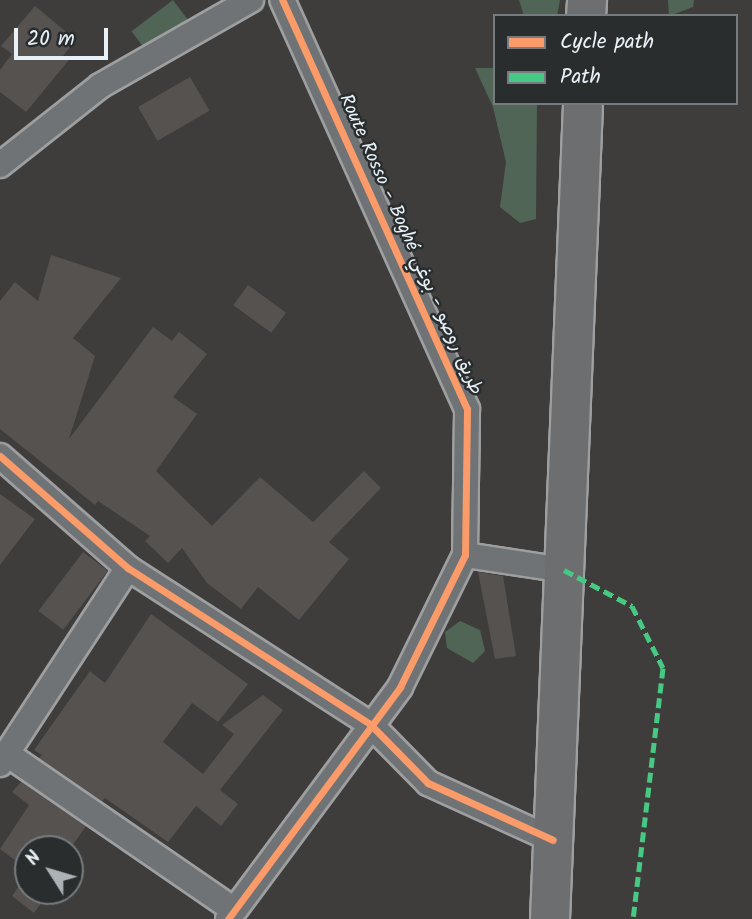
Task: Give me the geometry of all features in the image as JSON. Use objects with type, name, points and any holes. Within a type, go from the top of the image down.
[{"type":"highway","points":[[550,919],[583,105]]},
{"type":"street","points":[[0,165],[100,86],[251,0]]},
{"type":"street","name":"Route Rosso - Boghé طريق روصو - بوغي","points":[[282,0],[467,409],[465,555]]},
{"type":"street","points":[[0,457],[128,568],[370,724],[428,783],[553,840]]},
{"type":"street","points":[[128,568],[3,759],[231,914],[400,687],[465,555],[564,570]]},
{"type":"green space","points":[[173,0],[191,24],[150,55],[131,31]]},
{"type":"green space","points":[[519,0],[560,0],[557,14],[523,14]]},
{"type":"green space","points":[[668,0],[694,0],[693,7],[669,14]]},
{"type":"green space","points":[[475,68],[493,68],[493,105],[537,105],[536,219],[520,223],[500,207],[506,162],[493,107]]},
{"type":"green space","points":[[460,621],[480,630],[485,651],[473,663],[447,648],[445,632]]},
{"type":"building","points":[[35,6],[76,40],[63,56],[69,60],[26,112],[0,92],[0,70],[12,54],[1,46]]},
{"type":"building","points":[[190,77],[210,111],[158,141],[138,107]]},
{"type":"building","points":[[51,255],[121,278],[73,338],[95,356],[69,439],[153,327],[172,341],[179,332],[207,354],[173,397],[197,414],[156,471],[212,526],[260,477],[313,522],[364,471],[381,488],[329,542],[349,559],[299,620],[258,587],[241,609],[207,583],[182,548],[168,563],[145,541],[150,536],[98,501],[95,505],[0,429],[0,301],[15,282],[38,301]]},
{"type":"building","points":[[248,285],[286,313],[271,333],[233,305]]},
{"type":"building","points":[[0,494],[35,519],[0,565]]},
{"type":"building","points":[[83,552],[108,571],[63,630],[38,611]]},
{"type":"building","points":[[478,572],[503,576],[516,656],[495,659]]},
{"type":"building","points":[[151,614],[248,684],[218,722],[192,703],[163,742],[203,774],[234,734],[222,725],[263,695],[283,710],[220,790],[238,804],[221,826],[196,806],[168,842],[105,798],[102,801],[39,758],[42,755],[34,750],[90,671],[105,683]]},
{"type":"building","points":[[21,782],[86,826],[80,835],[14,835],[14,860],[0,849],[29,805],[12,792]]},
{"type":"building","points":[[24,905],[40,905],[34,913]]},
{"type":"marked path","points":[[564,570],[632,606],[663,668],[633,919]]},
{"type":"cycle path","points":[[228,919],[400,687],[465,555],[467,409],[282,0]]},
{"type":"cycle path","points":[[0,456],[128,568],[370,724],[428,783],[553,840]]}]
